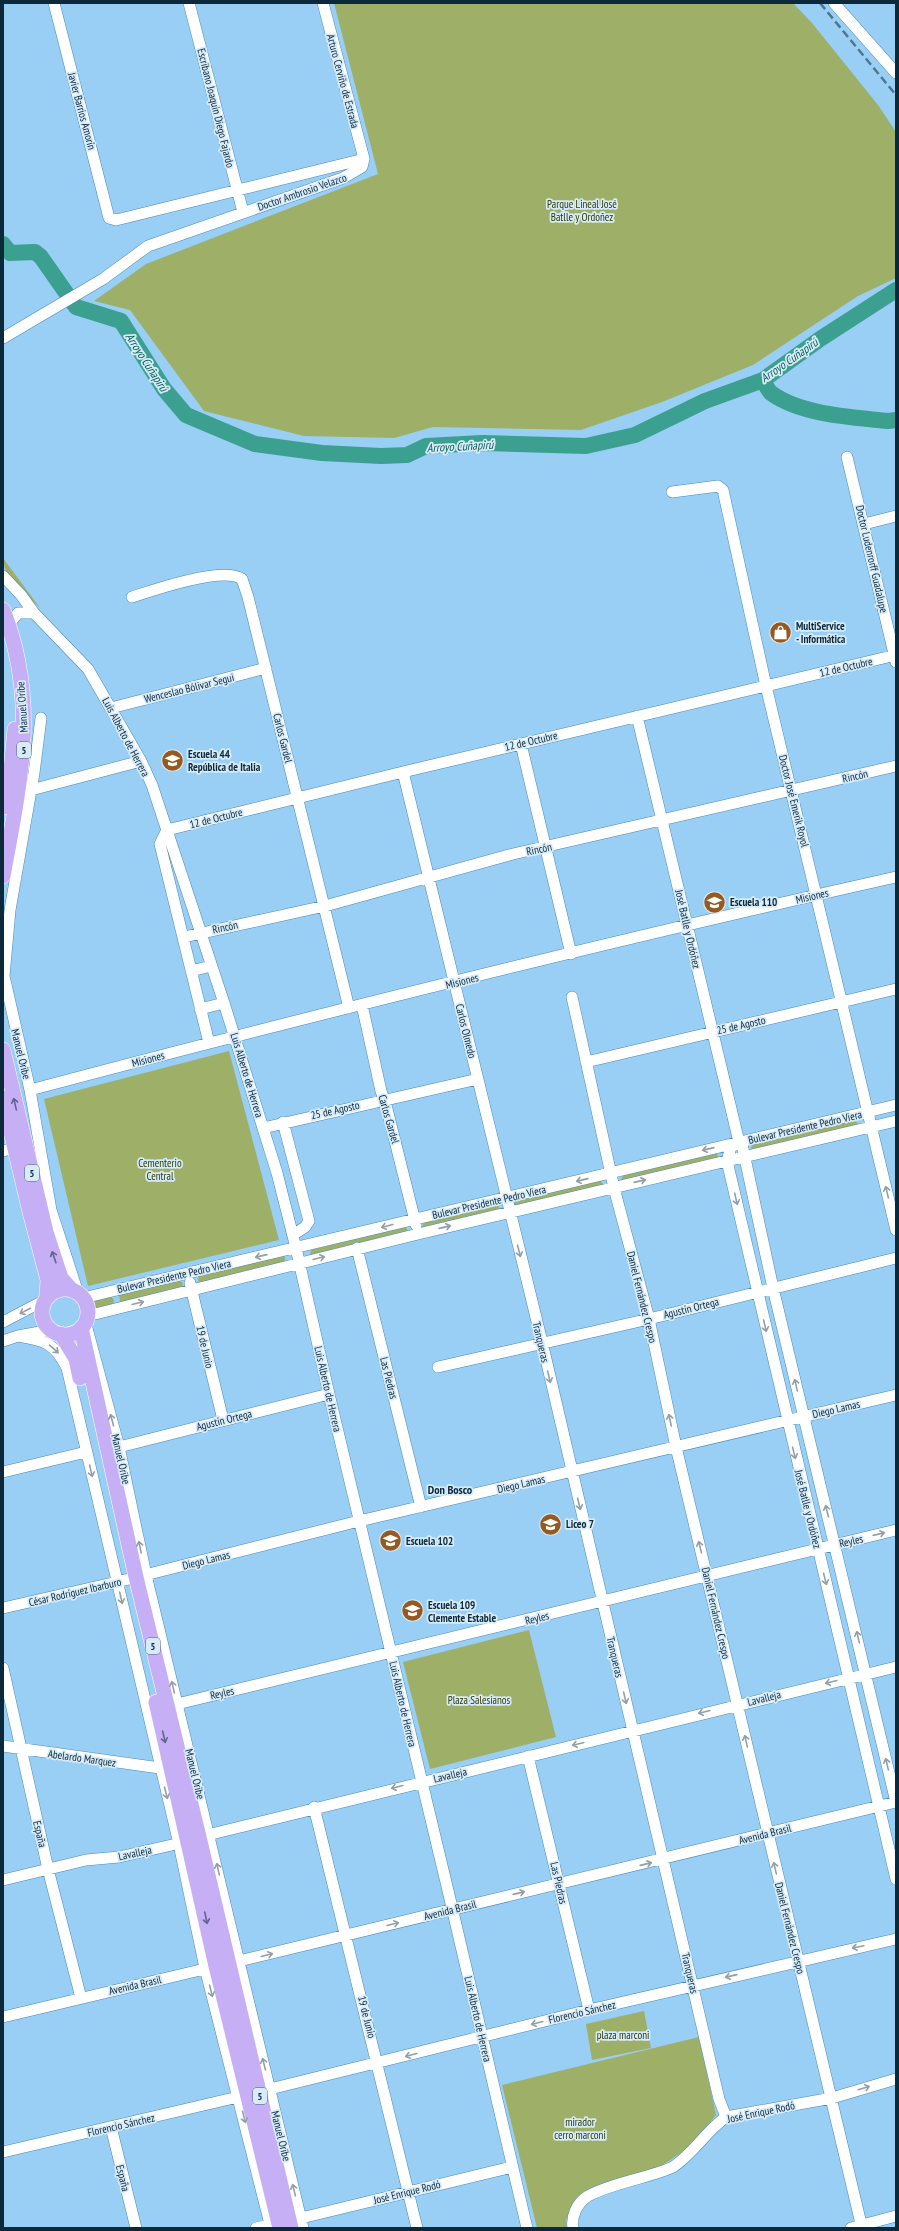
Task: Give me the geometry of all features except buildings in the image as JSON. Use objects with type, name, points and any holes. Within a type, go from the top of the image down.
[{"type":"highway","name":"Manuel Oribe","points":[[3,610],[19,668],[24,716],[24,751],[21,780],[3,876]]},
{"type":"highway","name":"Manuel Oribe","points":[[3,646],[10,669],[15,713],[11,770],[3,821]]},
{"type":"highway","name":"Manuel Oribe","points":[[3,1050],[13,1141],[62,1278],[78,1294],[87,1306],[84,1321],[132,1578]]},
{"type":"highway","name":"Manuel Oribe","points":[[3,1098],[48,1280],[46,1298],[42,1305],[42,1317],[56,1332],[76,1359],[132,1578],[206,1889],[274,2227]]},
{"type":"highway","points":[[46,1298],[60,1289],[78,1294]]},
{"type":"highway","points":[[56,1332],[71,1333],[84,1321]]},
{"type":"highway","name":"Manuel Oribe","points":[[222,1965],[299,2225]]},
{"type":"street","name":"Javier Barrios Amorín","points":[[54,3],[110,218]]},
{"type":"street","name":"Escribano Joaquin Diego Fajardo","points":[[188,3],[243,212]]},
{"type":"street","name":"Arturo Cerviño de Estrada","points":[[323,3],[364,160]]},
{"type":"street","points":[[834,3],[896,73]]},
{"type":"street","name":"Doctor Ambrosio Velazco","points":[[3,338],[36,320],[96,283],[148,246],[343,178],[362,167],[364,160],[116,220],[110,218]]},
{"type":"street","name":"Doctor Ludenrorff Guadalupe","points":[[847,457],[896,658]]},
{"type":"street","name":"Doctor José Emerik Royol","points":[[672,492],[718,486],[723,490],[766,686],[873,1127],[896,1230]]},
{"type":"street","points":[[864,524],[896,516]]},
{"type":"street","name":"Carlos Gardel","points":[[132,597],[175,583],[221,575],[238,576],[242,579],[266,668],[349,1008]]},
{"type":"street","name":"Luis Alberto de Herrera","points":[[3,576],[21,595],[34,613],[88,669],[141,761],[152,785],[224,1003],[263,1128],[293,1235],[298,1263],[421,1781],[453,1909],[481,2036],[527,2228]]},
{"type":"street","points":[[3,587],[34,613]]},
{"type":"street","points":[[8,624],[18,612],[34,613]]},
{"type":"street","name":"12 de Octubre","points":[[167,830],[637,716],[896,658]]},
{"type":"street","name":"Wenceslao Bólivar Segui","points":[[111,708],[266,668]]},
{"type":"street","name":"José Batlle y Ordóñez","points":[[637,716],[739,1142],[743,1150],[803,1416],[836,1544],[896,1802]]},
{"type":"street","name":"Manuel Oribe","points":[[41,718],[31,790],[15,878],[4,959],[5,988],[30,1090],[51,1210],[78,1294]]},
{"type":"street","points":[[521,744],[572,954]]},
{"type":"street","points":[[31,790],[141,761]]},
{"type":"street","name":"Rincón","points":[[184,937],[200,932],[325,906],[429,877],[547,847],[896,766]]},
{"type":"street","name":"Carlos Olmedo","points":[[403,772],[506,1198]]},
{"type":"street","points":[[167,830],[160,844],[209,1043]]},
{"type":"street","name":"Misiones","points":[[30,1090],[234,1036],[572,954],[687,924],[896,877]]},
{"type":"street","points":[[191,971],[211,966]]},
{"type":"street","name":"25 de Agosto","points":[[586,1062],[896,989]]},
{"type":"street","name":"Daniel Fernández Crespo","points":[[572,997],[610,1173],[649,1319],[676,1447],[767,1834],[832,2098],[858,2227]]},
{"type":"street","points":[[200,1009],[224,1003]]},
{"type":"street","name":"Carlos Gardel","points":[[362,1005],[418,1234]]},
{"type":"street","name":"25 de Agosto","points":[[263,1128],[283,1122],[478,1079]]},
{"type":"street","name":"Bulevar Presidente Pedro Viera","points":[[78,1294],[111,1291],[187,1274],[896,1105]]},
{"type":"street","name":"Bulevar Presidente Pedro Viera","points":[[84,1321],[113,1309],[357,1248],[896,1121]]},
{"type":"street","points":[[283,1122],[309,1221],[305,1227],[293,1235]]},
{"type":"street","points":[[727,1161],[731,1147],[739,1142]]},
{"type":"street","name":"José Batlle y Ordóñez","points":[[727,1161],[786,1420],[849,1677],[877,1806],[896,1879]]},
{"type":"street","name":"Tranqueras","points":[[506,1198],[542,1342],[571,1472],[720,2099],[726,2117]]},
{"type":"street","name":"Las Piedras","points":[[357,1248],[421,1507]]},
{"type":"street","name":"Agustín Ortega","points":[[438,1367],[542,1342],[649,1319],[896,1258]]},
{"type":"street","name":"19 de Junio","points":[[187,1274],[223,1420]]},
{"type":"street","points":[[111,1291],[118,1299],[113,1309]]},
{"type":"street","points":[[3,1322],[46,1298]]},
{"type":"street","name":"Manuel Oribe","points":[[84,1321],[119,1447],[132,1578],[177,1704],[194,1839],[222,1965],[270,2089],[299,2225]]},
{"type":"street","points":[[3,1341],[18,1336],[56,1332]]},
{"type":"street","points":[[18,1336],[40,1339],[53,1346],[61,1355],[67,1368],[86,1452],[132,1578],[160,1768],[194,1839],[222,1965],[238,2097],[274,2227],[256,2228]]},
{"type":"street","name":"Agustín Ortega","points":[[119,1447],[329,1394]]},
{"type":"street","name":"Diego Lamas","points":[[132,1578],[359,1521],[803,1416],[896,1396]]},
{"type":"street","points":[[3,1472],[86,1452]]},
{"type":"street","name":"Reyles","points":[[177,1704],[896,1530]]},
{"type":"street","name":"César Rodríguez Ibarburo","points":[[3,1608],[132,1578]]},
{"type":"street","name":"Lavalleja","points":[[3,1880],[86,1860],[119,1857],[314,1807],[849,1677],[896,1667]]},
{"type":"street","name":"España","points":[[3,1668],[48,1869],[81,1998]]},
{"type":"street","name":"Abelardo Marquez","points":[[3,1746],[160,1768]]},
{"type":"street","name":"Las Piedras","points":[[528,1756],[589,2010]]},
{"type":"street","name":"Avenida Brasil","points":[[3,2017],[664,1860],[896,1802]]},
{"type":"street","name":"19 de Junio","points":[[314,1807],[347,1935],[417,2228]]},
{"type":"street","name":"Florencio Sánchez","points":[[270,2089],[693,1985],[896,1939]]},
{"type":"street","name":"José Enrique Rodó","points":[[573,2228],[574,2211],[588,2196],[673,2167],[685,2159],[726,2117],[832,2098],[896,2079]]},
{"type":"street","name":"Florencio Sánchez","points":[[3,2152],[238,2097]]},
{"type":"street","name":"España","points":[[111,2127],[136,2228]]},
{"type":"street","name":"José Enrique Rodó","points":[[299,2225],[409,2191],[512,2167]]},
{"type":"street","points":[[858,2227],[896,2216]]},
{"type":"green space","name":"Parque Lineal José Batlle y Ordoñez","points":[[334,3],[793,3],[812,23],[878,105],[896,132],[896,278],[858,296],[753,365],[662,402],[581,430],[433,427],[394,438],[304,436],[204,411],[130,310],[94,301],[146,264],[378,174]]},
{"type":"green space","points":[[3,558],[40,608],[11,579],[4,565]]},
{"type":"green space","name":"Cementerio Central","points":[[229,1051],[279,1240],[88,1286],[44,1099]]},
{"type":"green space","points":[[855,1120],[859,1125],[752,1150],[751,1148],[753,1144]]},
{"type":"green space","points":[[716,1152],[719,1158],[622,1181],[621,1179],[624,1174]]},
{"type":"green space","points":[[600,1180],[604,1185],[516,1207],[514,1205],[515,1201]]},
{"type":"green space","points":[[497,1204],[501,1210],[425,1229],[422,1227],[424,1222]]},
{"type":"green space","points":[[405,1226],[408,1231],[310,1255],[311,1250]]},
{"type":"green space","points":[[283,1256],[285,1257],[285,1263],[200,1283],[198,1280],[199,1275]]},
{"type":"green space","points":[[179,1280],[183,1283],[182,1287],[120,1302],[119,1294]]},
{"type":"green space","points":[[111,1296],[114,1300],[113,1304],[95,1309],[93,1300]]},
{"type":"green space","name":"Plaza Salesianos","points":[[529,1630],[556,1737],[430,1769],[403,1662]]},
{"type":"green space","name":"plaza marconi","points":[[644,2011],[651,2048],[592,2060],[586,2024]]},
{"type":"green space","name":"mirador cerro marconi","points":[[699,2037],[716,2115],[709,2124],[682,2152],[655,2169],[607,2183],[585,2192],[577,2200],[568,2214],[566,2224],[567,2228],[537,2228],[502,2085]]},
{"type":"waterway","name":"Arroyo Cuñapirú","points":[[3,244],[10,253],[35,252],[41,257],[76,307],[121,321],[164,389],[186,415],[255,444],[322,453],[381,456],[407,455],[426,446],[482,443],[586,446],[635,435],[705,401],[763,380],[820,339],[896,290]]},
{"type":"waterway","points":[[763,380],[771,393],[797,406],[827,414],[888,421],[896,420]]},
{"type":"railway","points":[[820,3],[896,95]]},
{"type":"place","name":"MultiService - Informática","points":[[780,632]]},
{"type":"place","name":"Escuela 44 República de Italia","points":[[172,760]]},
{"type":"place","name":"Escuela 110","points":[[714,902]]},
{"type":"place","name":"Liceo 7","points":[[551,1524]]},
{"type":"place","name":"Escuela 102","points":[[391,1541]]},
{"type":"place","name":"Escuela 109 Clemente Estable","points":[[413,1611]]},
{"type":"district","name":"Don Bosco","points":[[450,1489]]}]
